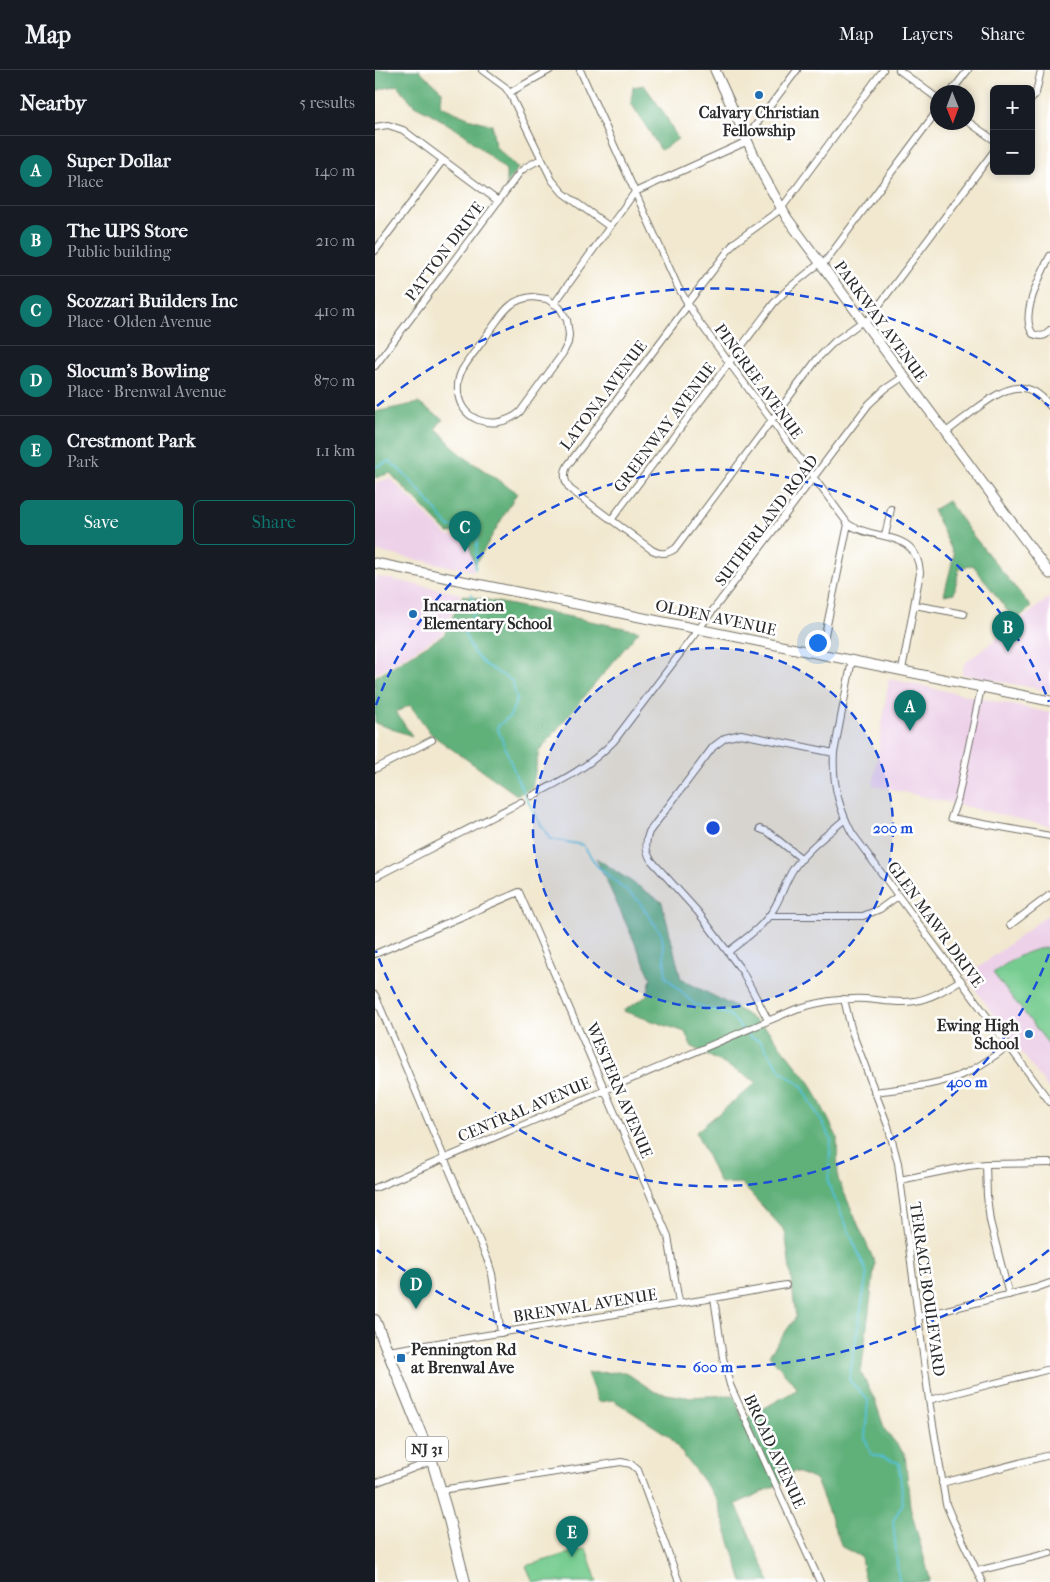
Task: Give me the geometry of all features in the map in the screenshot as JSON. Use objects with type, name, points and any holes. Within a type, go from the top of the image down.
[{"type":"main road","name":"PARKWAY AVENUE","points":[[715,70],[763,175],[781,209],[1050,574]]},
{"type":"main road","name":"OLDEN AVENUE","points":[[375,562],[1050,701]]},
{"type":"main road","name":"NJ 31","points":[[375,1321],[432,1461],[465,1582]]},
{"type":"street","points":[[482,70],[509,92],[552,180],[563,193],[610,227]]},
{"type":"street","points":[[509,92],[550,70]]},
{"type":"street","name":"PINGREE AVENUE","points":[[580,70],[678,287],[688,305],[848,524]]},
{"type":"street","points":[[554,304],[635,192],[747,139],[797,70]]},
{"type":"street","name":"LATONA AVENUE","points":[[771,421],[676,548],[667,553],[651,550],[570,489],[565,480],[566,469],[734,243],[781,209],[883,70]]},
{"type":"street","points":[[899,70],[930,93]]},
{"type":"street","points":[[956,85],[968,70]]},
{"type":"street","points":[[1035,93],[1041,70]]},
{"type":"street","name":"GREENWAY AVENUE","points":[[611,520],[781,296],[790,287],[821,265],[930,120]]},
{"type":"street","points":[[375,127],[388,126],[403,130],[498,201]]},
{"type":"street","points":[[975,127],[990,137]]},
{"type":"street","points":[[771,421],[825,351],[834,342],[864,323],[990,156]]},
{"type":"street","name":"PATTON DRIVE","points":[[375,366],[520,172],[541,159]]},
{"type":"street","points":[[375,252],[443,160]]},
{"type":"street","points":[[1050,256],[1033,292],[1030,303],[1029,326],[1033,334],[1041,336],[1050,330]]},
{"type":"street","points":[[532,297],[547,299],[554,304],[564,314],[569,328],[568,343],[563,353],[520,412],[513,418],[493,424],[478,420],[472,416],[459,398],[458,383],[460,375],[507,308],[519,300],[532,297]]},
{"type":"street","name":"SUTHERLAND ROAD","points":[[532,796],[571,776],[592,762],[614,741],[869,404],[903,376]]},
{"type":"street","points":[[945,433],[996,394],[1009,389],[1017,388],[1033,391],[1050,406]]},
{"type":"street","points":[[885,536],[891,509]]},
{"type":"street","points":[[821,654],[848,524],[862,531],[898,539],[909,546],[917,558],[920,573],[902,670]]},
{"type":"street","points":[[914,605],[964,614]]},
{"type":"street","name":"GLEN MAWR DRIVE","points":[[852,660],[833,766],[835,791],[845,819],[852,832],[898,896],[1050,1102]]},
{"type":"street","points":[[981,688],[958,798],[951,818],[1050,836]]},
{"type":"street","points":[[767,1020],[749,982],[728,952],[682,893],[651,860],[646,844],[649,832],[713,747],[725,738],[733,735],[748,735],[834,753]]},
{"type":"street","points":[[375,769],[432,740]]},
{"type":"street","points":[[375,877],[521,802]]},
{"type":"street","points":[[728,952],[769,916],[788,877],[802,859],[845,819]]},
{"type":"street","points":[[760,829],[767,832],[802,859]]},
{"type":"street","name":"WESTERN AVENUE","points":[[375,954],[519,892],[668,1236],[679,1303]]},
{"type":"street","points":[[1011,925],[1050,895]]},
{"type":"street","points":[[769,916],[863,916],[880,909],[898,896]]},
{"type":"street","name":"CENTRAL AVENUE","points":[[375,1188],[796,1009],[844,999],[892,1002],[915,1001],[937,994],[961,980]]},
{"type":"street","points":[[375,995],[488,1261],[492,1274],[501,1333]]},
{"type":"street","name":"TERRACE BOULEVARD","points":[[844,999],[852,1032],[893,1142],[900,1180],[929,1400],[946,1504],[982,1582]]},
{"type":"street","points":[[874,1092],[927,1085],[953,1078],[978,1067],[1009,1046]]},
{"type":"street","points":[[900,1180],[968,1166],[1050,1163]]},
{"type":"street","points":[[986,1164],[990,1220],[1009,1295]]},
{"type":"street","points":[[918,1317],[1050,1284]]},
{"type":"street","name":"BRENWAL AVENUE","points":[[388,1351],[786,1285]]},
{"type":"street","name":"BROAD AVENUE","points":[[714,1298],[723,1358],[730,1386],[820,1582]]},
{"type":"street","points":[[929,1400],[1050,1369]]},
{"type":"street","points":[[942,1483],[1050,1455]]},
{"type":"street","points":[[375,1483],[432,1461]]},
{"type":"street","points":[[441,1490],[624,1462],[631,1464],[638,1470],[679,1582]]},
{"type":"street","points":[[977,1571],[1050,1553]]},
{"type":"shaded area","points":[[390,478],[446,535],[474,542],[473,571],[375,551],[375,483]]},
{"type":"shaded area","name":"Incarnation Elementary School","points":[[375,576],[461,594],[442,634],[375,674]]},
{"type":"shaded area","points":[[1050,597],[1050,691],[962,674],[964,664]]},
{"type":"shaded area","points":[[889,679],[1050,713],[1050,826],[873,785]]},
{"type":"shaded area","name":"Ewing High School","points":[[1050,913],[1050,1091],[966,977]]},
{"type":"green space","points":[[375,70],[419,70],[442,91],[441,106],[468,118],[492,125],[495,146],[518,168],[506,185],[506,170],[464,134],[414,105],[397,85],[375,91]]},
{"type":"green space","points":[[644,85],[664,113],[678,139],[661,150],[631,103],[633,87]]},
{"type":"green space","points":[[418,403],[443,419],[436,428],[460,454],[517,493],[475,565],[465,532],[448,533],[390,473],[375,478],[375,412]]},
{"type":"green space","points":[[948,501],[971,533],[1031,607],[1015,621],[973,565],[959,569],[954,593],[944,595],[954,555],[933,510]]},
{"type":"green space","points":[[463,595],[639,631],[539,751],[532,788],[517,795],[432,735],[410,705],[396,712],[412,736],[375,723],[375,677],[444,635]]},
{"type":"green space","points":[[596,858],[662,902],[681,979],[737,1008],[767,1029],[811,1084],[837,1137],[838,1179],[875,1263],[861,1373],[874,1398],[885,1430],[905,1454],[910,1507],[930,1579],[929,1582],[865,1582],[861,1557],[842,1547],[816,1480],[794,1471],[784,1482],[736,1504],[770,1582],[743,1582],[716,1498],[669,1436],[613,1400],[598,1402],[587,1373],[625,1372],[655,1392],[685,1397],[734,1395],[743,1420],[798,1389],[769,1355],[796,1317],[785,1231],[741,1183],[720,1184],[696,1132],[757,1082],[691,1046],[685,1032],[623,1011],[647,996],[651,978]]},
{"type":"green space","points":[[1050,947],[1050,1046],[993,973],[1027,953]]},
{"type":"green space","points":[[586,1548],[597,1582],[533,1582],[526,1566]]},
{"type":"waterway","points":[[375,467],[389,461],[414,484],[449,527],[468,526],[478,534],[475,569]]},
{"type":"waterway","points":[[472,594],[473,615],[464,633],[473,652],[484,664],[512,681],[517,699],[510,716],[497,727],[517,778],[535,815],[550,839],[583,845],[597,866],[638,900],[662,935],[666,977],[694,1004],[730,1015],[742,1029]]},
{"type":"waterway","points":[[746,1032],[750,1037],[760,1041],[783,1073],[802,1086],[831,1139],[828,1183],[867,1273],[849,1380],[868,1400],[865,1437],[871,1454],[899,1463],[903,1503],[893,1521],[899,1582]]},
{"type":"place","name":"Calvary Christian Fellowship","points":[[759,95]]},
{"type":"place","name":"Scozzari Builders Inc","points":[[465,552]]},
{"type":"place","name":"Incarnation Elementary School","points":[[413,614]]},
{"type":"place","name":"The UPS Store","points":[[1008,652]]},
{"type":"place","name":"Super Dollar","points":[[910,731]]},
{"type":"place","name":"Ewing High School","points":[[1029,1034]]},
{"type":"place","name":"Slocum's Bowling","points":[[416,1309]]},
{"type":"place","name":"Pennington Rd at Brenwal Ave","points":[[401,1358]]},
{"type":"place","name":"Crestmont Park","points":[[572,1557]]}]
